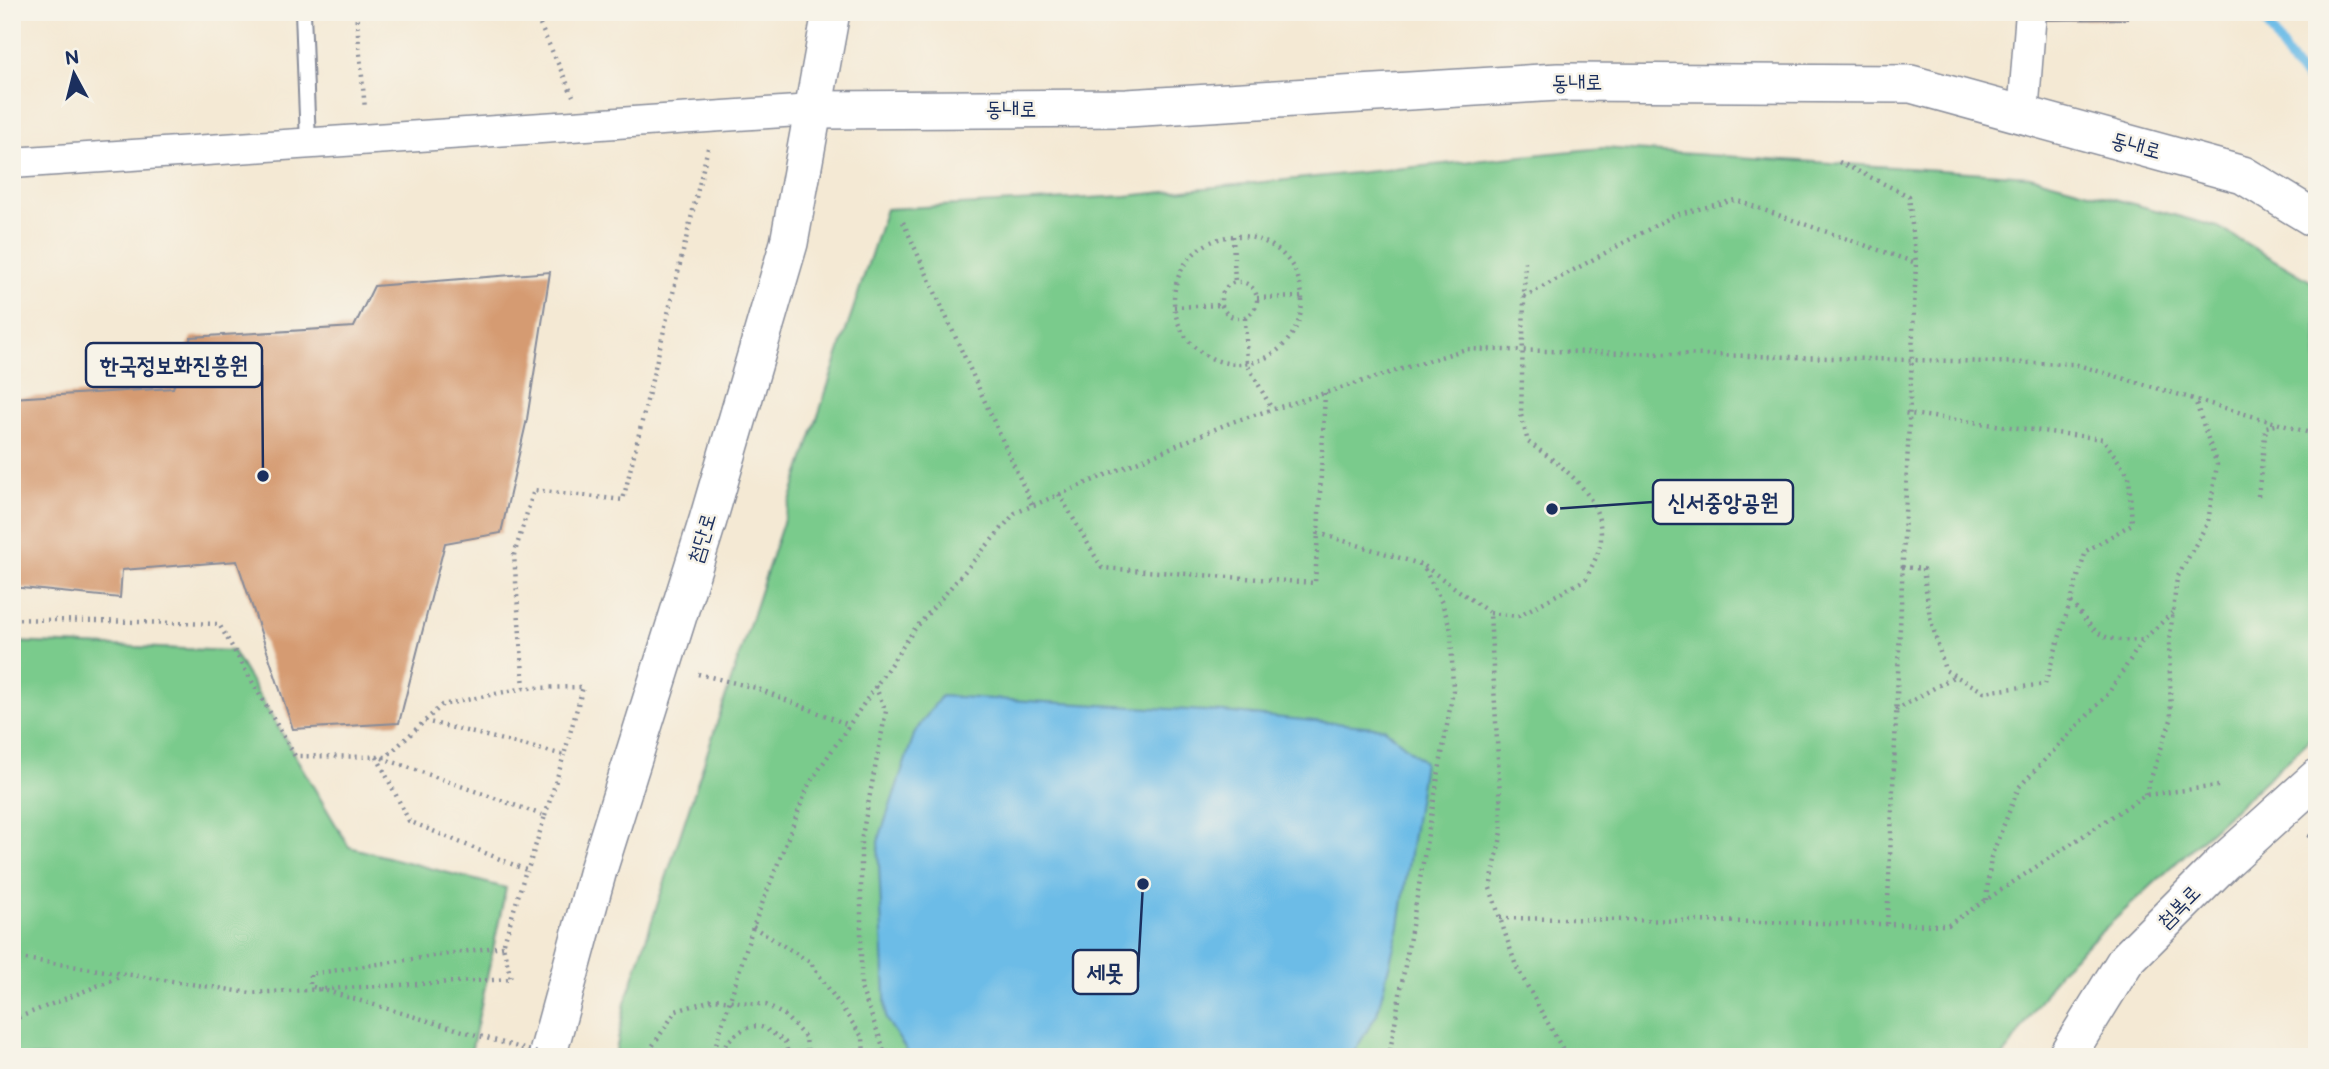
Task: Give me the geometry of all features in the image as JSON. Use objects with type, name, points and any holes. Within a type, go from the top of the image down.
[{"type":"street","name":"첨단로","points":[[549,1057],[598,870],[663,665],[789,243],[831,12]]},
{"type":"street","points":[[2023,115],[2031,12]]},
{"type":"street","name":"동내로","points":[[813,110],[1127,108],[1558,82],[1911,85],[2243,175],[2317,220]]},
{"type":"street","points":[[12,163],[813,110]]},
{"type":"street","name":"첨복로","points":[[2066,1057],[2126,960],[2223,863],[2317,778]]},
{"type":"lane","points":[[303,12],[308,143]]},
{"type":"path","points":[[355,12],[368,139]]},
{"type":"path","points":[[534,12],[587,125]]},
{"type":"path","points":[[524,688],[514,555],[534,490],[623,500],[716,117]]},
{"type":"path","points":[[1839,162],[1909,196],[1916,263],[1887,923]]},
{"type":"path","points":[[1523,298],[1675,215],[1734,200],[1916,263]]},
{"type":"path","points":[[903,222],[1032,505]]},
{"type":"path","points":[[1233,236],[1235,283]]},
{"type":"path","points":[[1233,236],[1255,238],[1275,247],[1290,263],[1300,283],[1300,315],[1285,344],[1268,357],[1247,364],[1226,363],[1207,357],[1191,344],[1179,327],[1174,307],[1175,287],[1182,268],[1196,252],[1213,241],[1233,236]]},
{"type":"path","points":[[1318,533],[1423,565],[1490,613],[1518,616],[1587,579],[1602,541],[1598,510],[1567,469],[1528,442],[1521,415],[1525,260]]},
{"type":"path","points":[[1235,283],[1252,287],[1257,298],[1255,311],[1245,318],[1228,315],[1221,305],[1222,294],[1235,283]]},
{"type":"path","points":[[1257,298],[1306,297]]},
{"type":"path","points":[[1174,307],[1221,305]]},
{"type":"path","points":[[1245,318],[1247,364],[1272,409]]},
{"type":"path","points":[[712,1057],[753,927],[809,784],[914,630],[1016,513],[1232,422],[1466,349],[2074,364],[2317,435]]},
{"type":"path","points":[[1059,494],[1102,568],[1315,583],[1325,393]]},
{"type":"path","points":[[2145,795],[2171,720],[2169,643],[2177,578],[2208,522],[2217,465],[2194,399]]},
{"type":"path","points":[[1902,567],[1923,569],[1930,617],[1945,670],[1984,692],[2045,684],[2086,551],[2132,524],[2129,476],[2103,439],[1903,413]]},
{"type":"path","points":[[2258,496],[2266,427],[2279,424]]},
{"type":"path","points":[[1391,1056],[1453,691],[1451,630],[1443,603],[1423,565]]},
{"type":"path","points":[[2070,602],[2100,637],[2143,640]]},
{"type":"path","points":[[1986,901],[1991,857],[2019,788],[2108,694],[2143,640],[2173,612]]},
{"type":"path","points":[[1490,613],[1502,832],[1490,888],[1516,966],[1567,1057]]},
{"type":"path","points":[[12,619],[219,624],[295,756],[386,757],[442,705],[524,688],[583,687],[503,946],[511,979],[251,993],[12,957]]},
{"type":"path","points":[[663,665],[756,688],[849,725]]},
{"type":"path","points":[[1896,710],[1956,676]]},
{"type":"path","points":[[876,686],[886,711],[861,841],[861,988],[887,1057]]},
{"type":"path","points":[[425,721],[564,755]]},
{"type":"path","points":[[377,757],[545,816]]},
{"type":"path","points":[[377,757],[409,821],[526,870],[524,879]]},
{"type":"path","points":[[1500,918],[1948,925],[2145,795],[2218,786]]},
{"type":"path","points":[[753,927],[810,962],[863,1038],[864,1057]]},
{"type":"path","points":[[503,946],[310,974],[310,986],[549,1057]]},
{"type":"path","points":[[12,1020],[125,974]]},
{"type":"path","points":[[645,1057],[676,1011],[715,999],[766,1005],[784,1015],[806,1038],[808,1057]]},
{"type":"path","points":[[718,1057],[723,1044],[749,1027],[760,1027],[785,1042],[789,1057]]},
{"type":"path","points":[[1555,1057],[1563,1049]]},
{"type":"green space","points":[[1602,148],[2030,176],[2218,227],[2317,285],[2317,733],[2061,969],[2003,1057],[615,1057],[625,1003],[886,209],[1126,196]]},
{"type":"green space","points":[[12,642],[233,651],[349,847],[506,888],[470,1057],[12,1057]]},
{"type":"water","points":[[941,696],[1223,712],[1384,728],[1424,762],[1399,926],[1377,1014],[1351,1057],[911,1057],[886,1019],[878,842],[915,732]]},
{"type":"building","points":[[2042,12],[2127,12],[2127,19],[2042,20]]},
{"type":"building","points":[[550,272],[527,419],[501,533],[445,543],[399,723],[293,729],[237,561],[122,570],[120,598],[12,587],[12,398],[173,388],[191,337],[354,327],[374,286]]},
{"type":"waterway","points":[[2260,12],[2294,66],[2317,88]]},
{"type":"place","name":"한국정보화진흥원","points":[[263,476]]},
{"type":"place","name":"신서중앙공원","points":[[1552,509]]},
{"type":"place","name":"세못","points":[[1143,884]]}]
